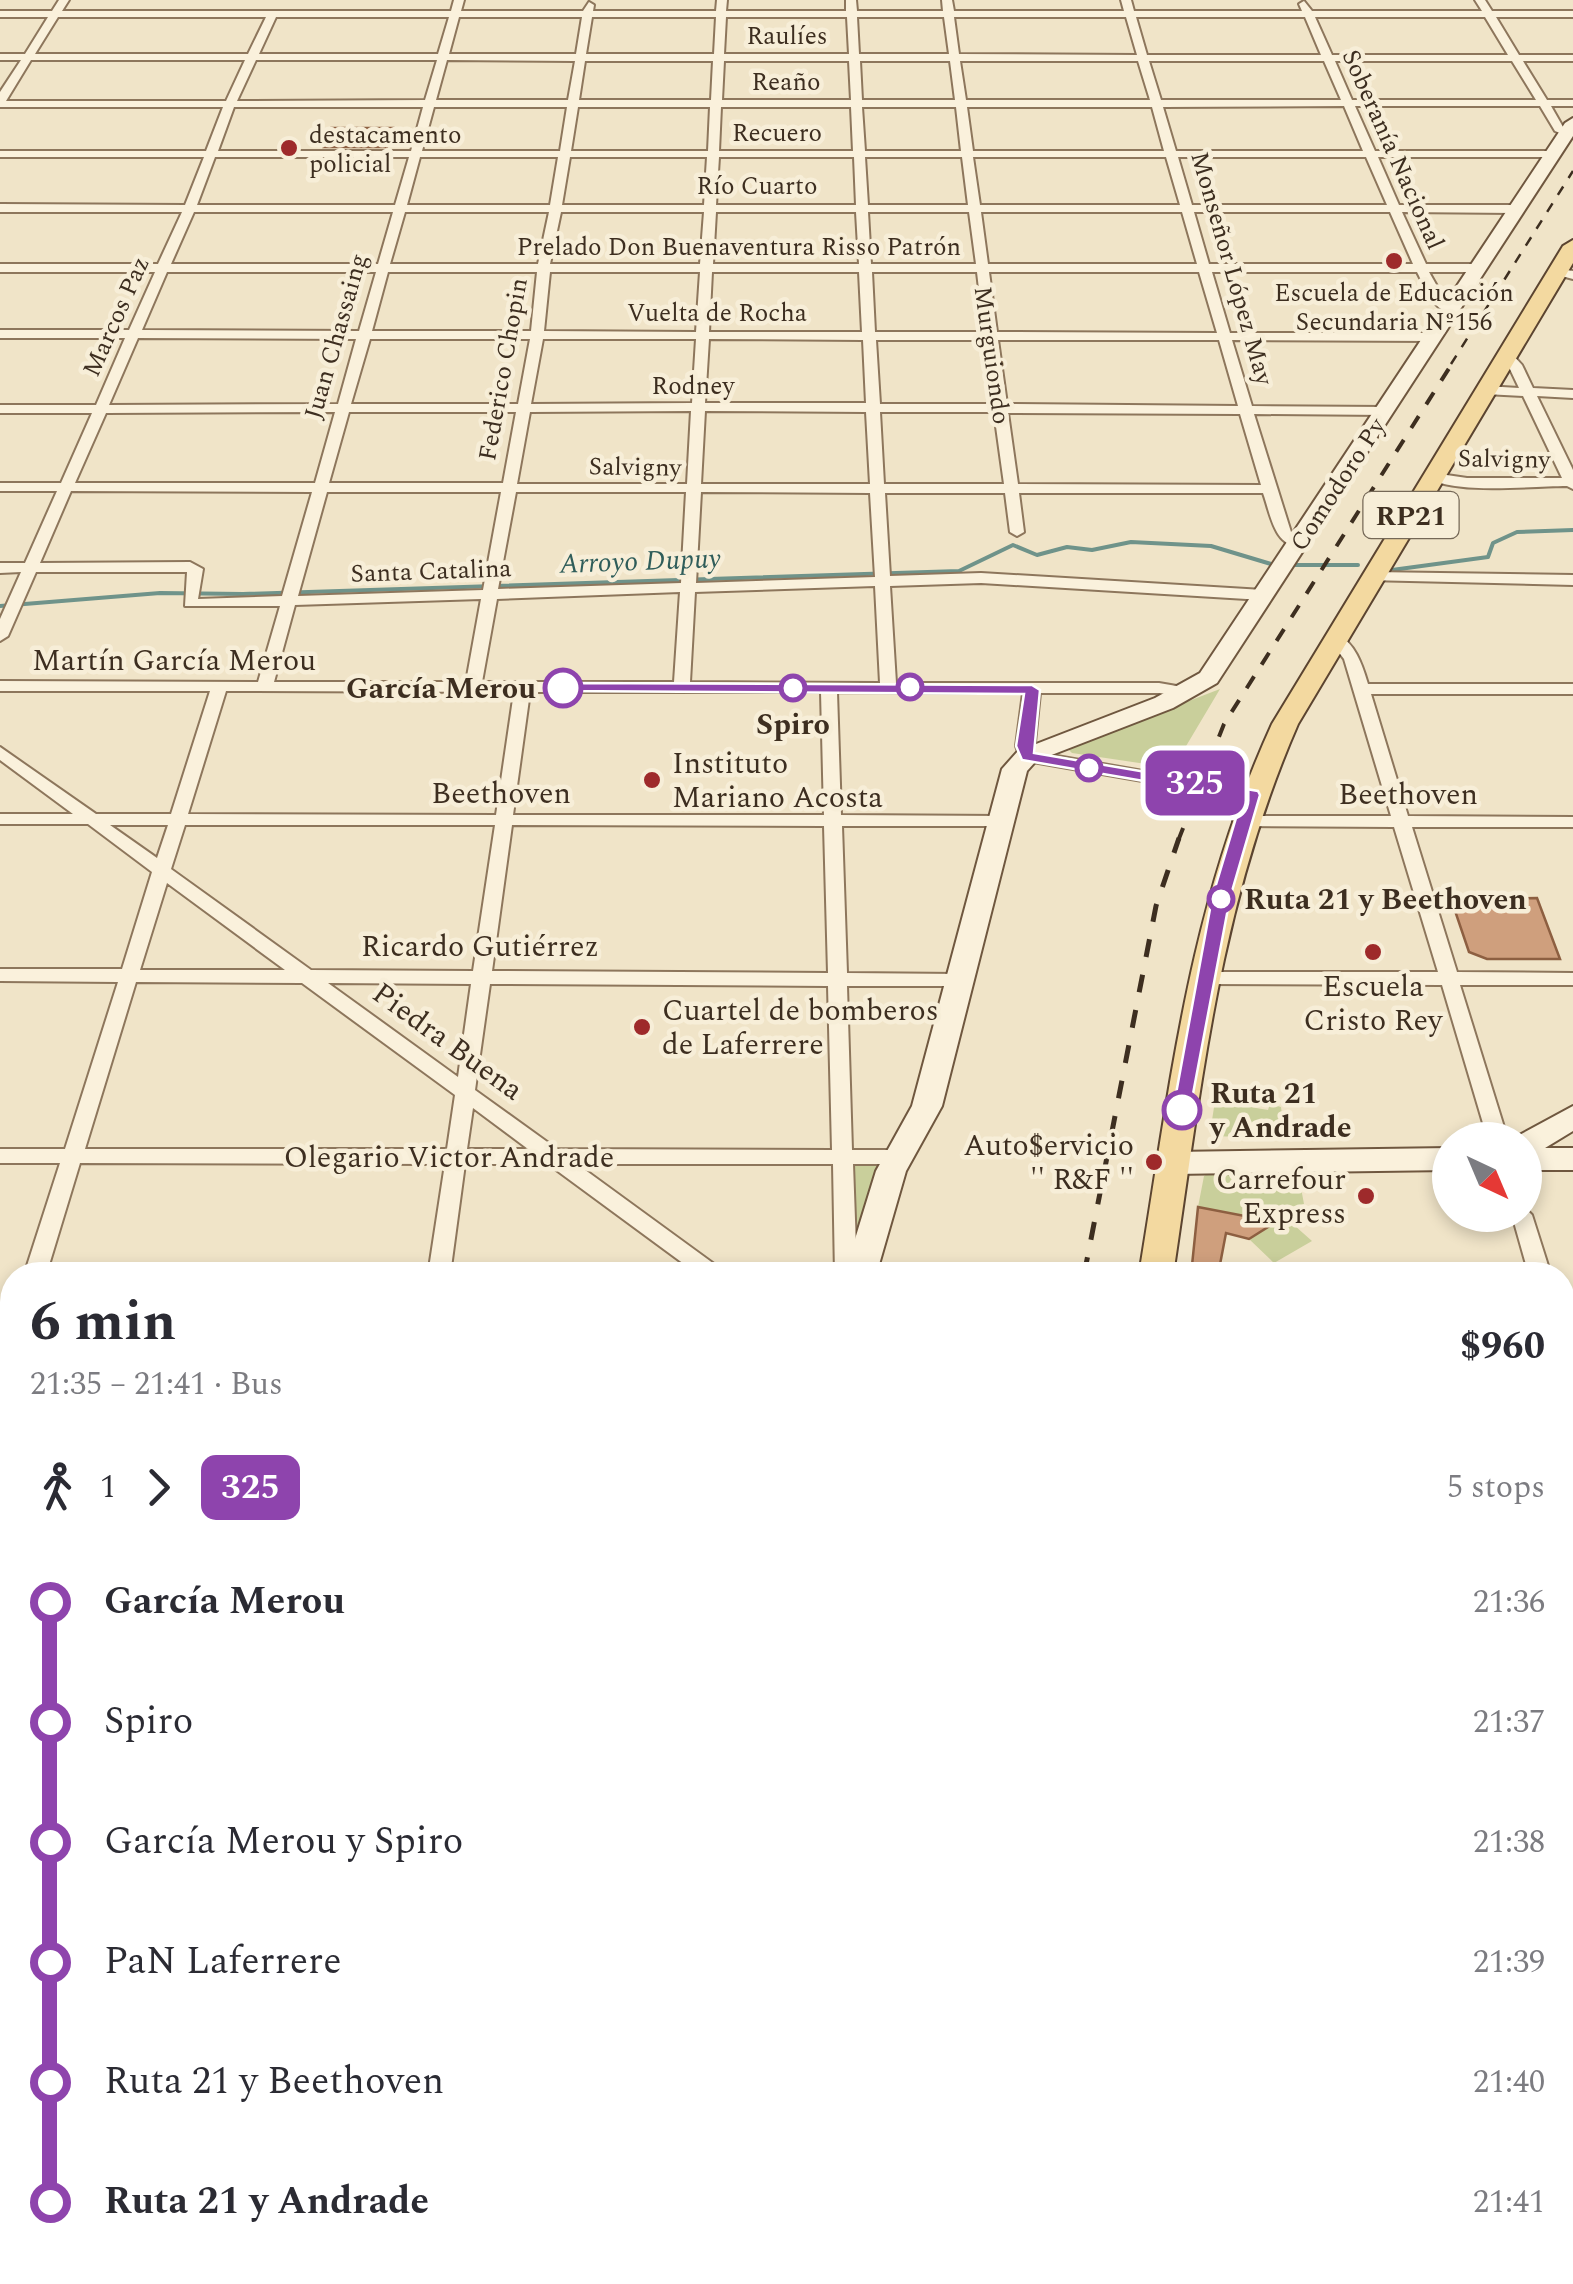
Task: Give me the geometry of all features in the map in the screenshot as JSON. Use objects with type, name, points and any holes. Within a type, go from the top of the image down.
[{"type":"main road","name":"Comodoro Py","points":[[1027,756],[1188,692],[1209,678],[1570,128]]},
{"type":"main road","name":"RP21","points":[[1158,1262],[1204,978],[1247,808],[1285,724],[1506,356],[1565,273],[1573,246]]},
{"type":"main road","points":[[864,1262],[897,1158],[926,1106],[1015,769],[1027,756]]},
{"type":"main road","points":[[1542,1136],[1573,1117]]},
{"type":"main road","points":[[1542,1158],[1573,1158]]},
{"type":"main road","points":[[1174,1163],[1432,1159]]},
{"type":"street","points":[[0,102],[64,0]]},
{"type":"street","points":[[193,14],[199,0]]},
{"type":"street","points":[[322,14],[328,0]]},
{"type":"street","points":[[682,688],[722,0]]},
{"type":"street","name":"Soberanía Nacional","points":[[1302,0],[1421,268],[1441,304],[1452,311]]},
{"type":"street","points":[[1480,0],[1559,129],[1570,128]]},
{"type":"street","points":[[0,14],[272,15],[457,7],[589,7],[720,15],[851,7],[1573,14]]},
{"type":"street","name":"Juan Chassaing","points":[[264,688],[457,7]]},
{"type":"street","name":"Federico Chopin","points":[[473,688],[524,408],[562,154],[589,7]]},
{"type":"street","points":[[851,7],[888,687]]},
{"type":"street","name":"Murguiondo","points":[[948,7],[1017,532]]},
{"type":"street","name":"Monseñor López May","points":[[1128,7],[1269,489],[1284,534],[1298,544]]},
{"type":"street","name":"Marcos Paz","points":[[3,629],[272,15]]},
{"type":"street","name":"Raulíes","points":[[0,57],[1573,58]]},
{"type":"street","name":"Reaño","points":[[0,102],[1573,103]]},
{"type":"street","name":"Recuero","points":[[0,154],[1553,154]]},
{"type":"street","name":"Río Cuarto","points":[[0,208],[1514,209]]},
{"type":"street","name":"Prelado Don Buenaventura Risso Patrón","points":[[0,268],[1478,268]]},
{"type":"street","name":"Vuelta de Rocha","points":[[0,334],[1434,336]]},
{"type":"street","points":[[1506,356],[1515,365],[1573,483]]},
{"type":"street","points":[[1485,390],[1573,394]]},
{"type":"street","name":"Rodney","points":[[0,408],[1386,411]]},
{"type":"street","name":"Salvigny","points":[[1433,477],[1467,482],[1573,483]]},
{"type":"street","name":"Salvigny","points":[[0,488],[1269,489]]},
{"type":"street","name":"Santa Catalina","points":[[0,568],[26,576],[190,566],[195,569],[194,604],[293,594],[883,574],[1264,595]]},
{"type":"street","points":[[1372,577],[1573,580]]},
{"type":"street","points":[[1336,638],[1347,648],[1361,689],[1492,1122]]},
{"type":"street","name":"Martín García Merou","points":[[0,686],[1160,688],[1188,692]]},
{"type":"street","points":[[441,1262],[523,687]]},
{"type":"street","points":[[39,1262],[174,821],[219,688]]},
{"type":"street","points":[[829,688],[845,1262]]},
{"type":"street","points":[[1361,689],[1573,689]]},
{"type":"street","points":[[1027,756],[1024,746],[1032,690]]},
{"type":"street","name":"Piedra Buena","points":[[0,752],[696,1262]]},
{"type":"street","name":"Beethoven","points":[[1027,756],[1247,808],[1402,822],[1573,822]]},
{"type":"street","name":"Beethoven","points":[[0,819],[1002,821]]},
{"type":"street","name":"Ricardo Gutiérrez","points":[[0,976],[484,975],[959,980]]},
{"type":"street","points":[[1204,978],[1573,979]]},
{"type":"street","name":"Olegario Victor Andrade","points":[[0,1156],[897,1158]]},
{"type":"street","points":[[1527,1232],[1536,1262]]},
{"type":"green space","points":[[1220,689],[1173,768],[1072,753],[1067,748]]},
{"type":"green space","points":[[1215,1101],[1268,1110],[1270,1104],[1281,1107],[1285,1139],[1215,1136],[1210,1133]]},
{"type":"green space","points":[[863,1161],[881,1165],[856,1248],[852,1168]]},
{"type":"green space","points":[[1211,1172],[1298,1172],[1304,1204],[1277,1210],[1312,1241],[1273,1262],[1249,1239],[1266,1229],[1268,1220],[1198,1207],[1204,1176]]},
{"type":"building","points":[[331,128],[393,128],[387,147],[324,147]]},
{"type":"building","points":[[1537,898],[1560,959],[1487,959],[1469,952],[1451,899]]},
{"type":"building","points":[[1198,1207],[1276,1222],[1249,1239],[1226,1233],[1220,1262],[1192,1262]]},
{"type":"waterway","points":[[1392,570],[1488,557],[1493,543],[1517,532],[1573,530]]},
{"type":"waterway","name":"Arroyo Dupuy","points":[[0,606],[160,593],[243,594],[959,571],[1013,545],[1037,555],[1067,547],[1092,550],[1131,542],[1211,546],[1271,564]]},
{"type":"waterway","name":"Arroyo Dupuy","points":[[1295,565],[1358,565]]},
{"type":"railway","points":[[1451,364],[1573,171]]},
{"type":"railway","points":[[1178,841],[1224,724],[1453,362]]},
{"type":"railway","points":[[1087,1262],[1156,906],[1179,838]]},
{"type":"bus line","name":"325","points":[[563,688],[1032,690],[1024,746],[1027,756],[1252,795],[1221,898],[1182,1110]]},
{"type":"place","name":"destacamento policial","points":[[289,148]]},
{"type":"place","name":"Escuela de Educación Secundaria Nº156","points":[[1394,261]]},
{"type":"place","name":"García Merou","points":[[563,688]]},
{"type":"place","name":"Spiro","points":[[793,688]]},
{"type":"place","name":"Instituto Mariano Acosta","points":[[652,780]]},
{"type":"place","name":"Ruta 21 y Beethoven","points":[[1221,899]]},
{"type":"place","name":"Escuela Cristo Rey","points":[[1373,952]]},
{"type":"place","name":"Cuartel de bomberos de Laferrere","points":[[642,1027]]},
{"type":"place","name":"Ruta 21 y Andrade","points":[[1182,1110]]},
{"type":"place","name":"Auto$ervicio '' R&F ''","points":[[1154,1162]]},
{"type":"place","name":"Carrefour Express","points":[[1366,1196]]}]
